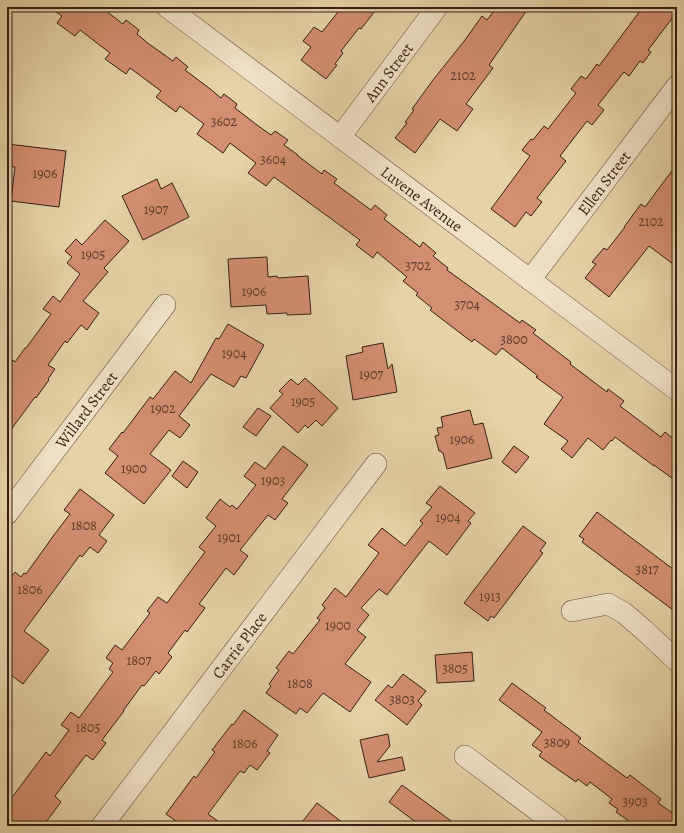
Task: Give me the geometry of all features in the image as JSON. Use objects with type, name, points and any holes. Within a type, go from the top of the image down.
[{"type":"street","name":"Luvene Avenue","points":[[167,7],[677,390]]},
{"type":"street","name":"Ann Street","points":[[340,137],[437,7]]},
{"type":"street","name":"Ellen Street","points":[[530,280],[677,86]]},
{"type":"street","name":"Willard Street","points":[[7,514],[165,305]]},
{"type":"street","name":"Carrie Place","points":[[102,826],[376,464]]},
{"type":"street","points":[[572,611],[608,604],[624,612],[677,661]]},
{"type":"street","points":[[465,756],[558,826]]},
{"type":"building","points":[[49,7],[101,7],[123,24],[126,20],[139,30],[137,34],[149,44],[173,61],[176,57],[188,67],[185,70],[221,98],[224,94],[237,104],[235,108],[257,125],[271,135],[275,131],[288,140],[284,145],[322,174],[324,170],[337,179],[334,183],[371,210],[375,205],[387,215],[384,219],[420,247],[423,242],[436,253],[433,256],[448,268],[447,270],[520,323],[522,320],[536,330],[533,333],[571,362],[570,364],[607,392],[608,389],[624,401],[620,406],[661,437],[665,432],[677,442],[677,482],[615,437],[603,450],[588,438],[572,458],[561,449],[568,441],[544,424],[563,397],[536,377],[538,376],[502,348],[496,355],[474,339],[472,342],[430,310],[432,308],[416,295],[418,293],[403,281],[407,277],[377,252],[373,258],[356,245],[360,240],[274,177],[266,186],[248,173],[256,163],[230,143],[223,153],[197,134],[204,124],[180,106],[176,112],[156,97],[161,91],[130,68],[126,74],[105,59],[110,53],[80,30],[75,36],[57,23],[62,16]]},
{"type":"building","points":[[342,7],[378,7],[341,51],[343,53],[335,64],[337,65],[326,79],[301,60],[311,47],[303,41],[314,27],[322,32]]},
{"type":"building","points":[[497,7],[529,7],[489,65],[493,68],[466,104],[473,109],[457,131],[440,119],[415,153],[395,138],[407,123],[405,122],[414,110],[412,109],[482,16],[487,20]]},
{"type":"building","points":[[643,7],[677,7],[677,12],[648,50],[651,52],[643,63],[640,61],[629,76],[624,72],[598,105],[604,110],[592,125],[587,121],[560,156],[566,161],[537,198],[542,202],[531,216],[526,212],[515,227],[491,209],[530,156],[522,150],[531,139],[533,140],[544,126],[548,129],[576,93],[571,89],[581,76],[586,79],[597,64],[599,66]]},
{"type":"building","points":[[8,144],[66,151],[59,207],[11,201],[15,167],[7,166]]},
{"type":"building","points":[[677,164],[677,267],[649,246],[609,297],[585,278],[596,264],[592,262],[604,248],[607,250],[641,204],[645,207]]},
{"type":"building","points":[[157,179],[161,189],[172,183],[189,217],[143,240],[122,196]]},
{"type":"building","points":[[105,220],[129,241],[104,268],[108,272],[83,301],[99,313],[87,330],[81,325],[67,343],[65,341],[48,365],[55,369],[48,379],[49,380],[7,435],[7,370],[13,360],[15,362],[51,314],[43,309],[53,296],[60,302],[80,274],[67,263],[72,257],[65,251],[76,239],[82,245]]},
{"type":"building","points":[[267,257],[268,277],[277,276],[278,278],[308,276],[311,314],[267,314],[266,305],[231,307],[228,259]]},
{"type":"building","points":[[228,324],[264,345],[246,378],[241,376],[234,387],[211,374],[179,416],[190,425],[180,438],[169,430],[150,454],[171,470],[144,504],[105,473],[118,456],[109,449],[150,397],[153,399],[175,371],[191,383],[216,338],[219,339]]},
{"type":"building","points":[[383,343],[388,369],[392,364],[397,392],[353,400],[346,356],[363,352],[362,347]]},
{"type":"building","points":[[305,378],[338,408],[322,426],[316,420],[308,428],[305,425],[298,433],[270,408],[283,394],[279,391],[291,379],[298,385]]},
{"type":"building","points":[[258,408],[271,416],[256,436],[243,427]]},
{"type":"building","points":[[470,410],[474,425],[483,423],[492,458],[447,469],[443,453],[439,451],[435,436],[439,435],[437,428],[443,427],[441,417]]},
{"type":"building","points":[[283,446],[308,465],[282,499],[288,503],[275,520],[268,515],[240,550],[248,556],[234,575],[226,568],[199,604],[205,608],[187,632],[185,630],[168,653],[172,657],[159,674],[156,671],[144,686],[142,685],[102,740],[106,743],[93,760],[86,755],[55,796],[61,802],[43,826],[7,826],[7,804],[46,752],[50,756],[69,730],[61,725],[71,712],[79,718],[113,672],[109,669],[113,663],[106,658],[115,645],[122,650],[150,613],[147,611],[158,597],[167,603],[205,552],[199,547],[216,526],[206,518],[220,499],[230,507],[232,505],[237,509],[256,485],[244,476],[255,462],[265,469]]},
{"type":"building","points":[[514,446],[529,457],[516,473],[502,462]]},
{"type":"building","points":[[183,461],[198,472],[187,488],[172,476]]},
{"type":"building","points":[[440,486],[475,513],[468,521],[471,523],[447,555],[429,541],[387,595],[379,589],[361,608],[369,615],[357,630],[366,637],[345,664],[371,682],[350,712],[323,693],[307,713],[300,708],[296,714],[266,693],[271,686],[269,684],[279,670],[276,668],[289,651],[293,654],[320,620],[317,618],[325,608],[322,605],[335,588],[346,597],[379,553],[368,545],[382,528],[405,546],[423,523],[420,521],[432,507],[426,503]]},
{"type":"building","points":[[80,489],[114,515],[99,535],[107,541],[98,553],[90,547],[82,557],[80,555],[24,631],[49,650],[23,684],[7,672],[7,583],[15,572],[21,577],[24,573],[26,574],[70,514],[64,510]]},
{"type":"building","points":[[597,512],[677,572],[677,613],[582,542],[584,539],[579,536]]},
{"type":"building","points":[[523,526],[546,543],[540,551],[543,553],[494,618],[491,616],[488,621],[464,603]]},
{"type":"building","points":[[472,652],[474,681],[437,683],[435,655]]},
{"type":"building","points":[[403,674],[426,691],[418,701],[422,705],[407,725],[375,700],[388,685],[392,688]]},
{"type":"building","points":[[512,683],[546,708],[544,710],[581,738],[578,742],[627,778],[630,775],[661,799],[658,803],[677,816],[677,826],[636,826],[616,812],[618,809],[609,803],[612,799],[590,782],[587,786],[578,779],[576,782],[539,756],[542,752],[532,745],[542,732],[499,700]]},
{"type":"building","points":[[244,710],[278,735],[267,751],[270,753],[257,770],[250,765],[244,773],[240,771],[208,814],[225,826],[183,826],[166,814],[194,776],[196,778],[215,752],[212,750]]},
{"type":"building","points":[[388,734],[390,746],[377,762],[402,757],[405,770],[369,778],[360,740]]},
{"type":"building","points":[[402,785],[458,826],[421,826],[389,802]]},
{"type":"building","points":[[317,803],[347,826],[299,826]]}]
